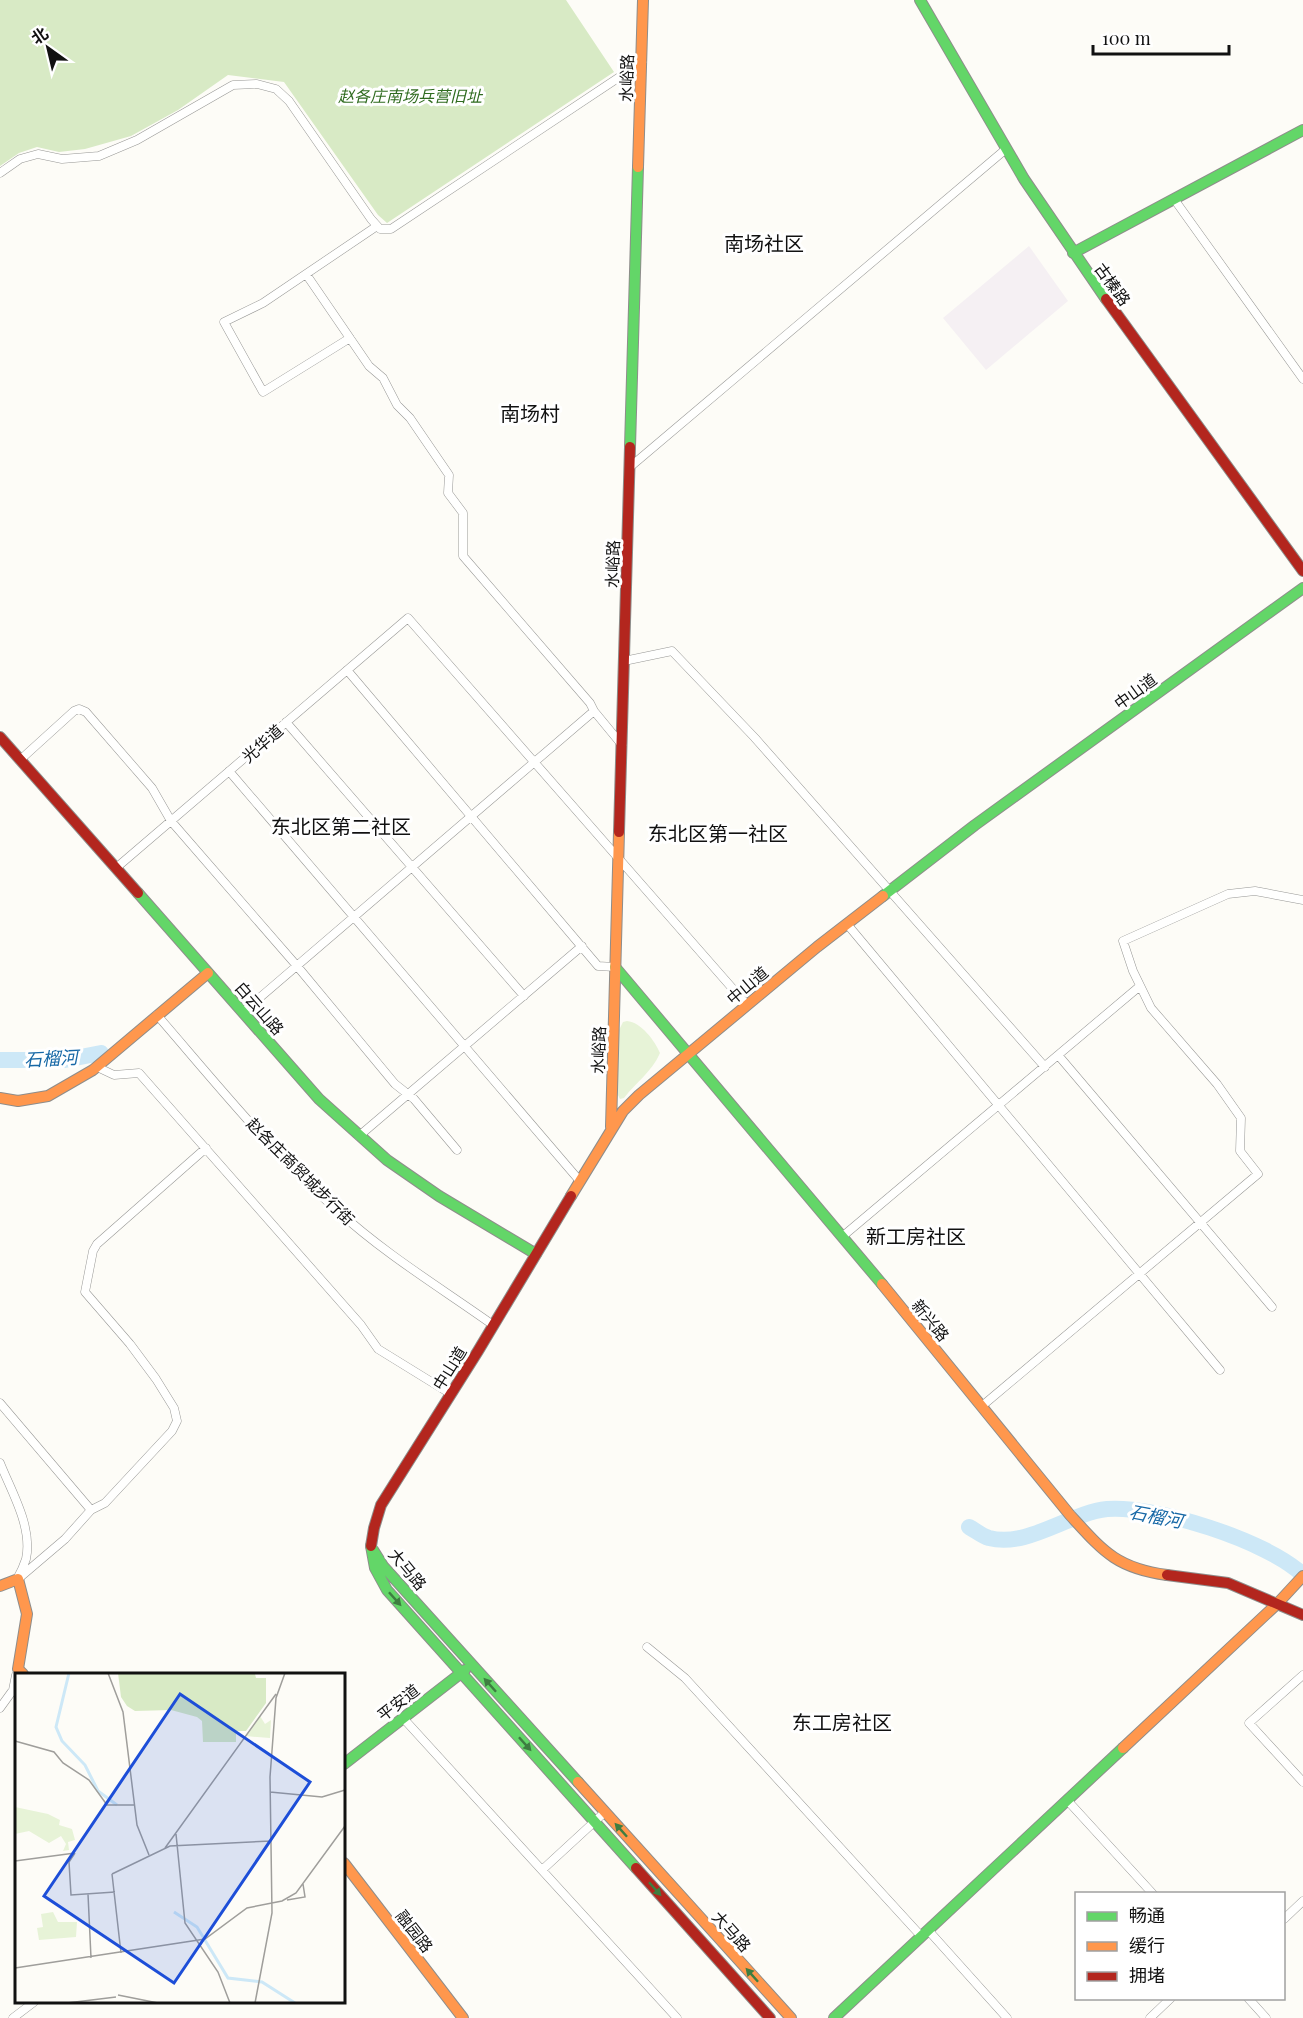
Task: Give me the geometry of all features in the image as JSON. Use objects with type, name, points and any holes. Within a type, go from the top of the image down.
[{"type":"street","name":"水峪路","points":[[611,1129],[643,0]]},
{"type":"street","name":"古榛路","points":[[920,0],[1006,148],[1073,253],[1303,571]]},
{"type":"street","points":[[0,173],[20,159],[38,154],[62,159],[99,156],[137,140],[233,85],[257,84],[276,89],[289,101],[377,226],[380,229],[391,228],[642,62]]},
{"type":"street","points":[[1073,253],[1303,130]]},
{"type":"street","points":[[630,467],[1006,148]]},
{"type":"street","points":[[1174,199],[1303,380]]},
{"type":"street","points":[[350,338],[263,392],[224,322],[262,303],[377,226]]},
{"type":"street","points":[[306,274],[369,366],[383,378],[397,405],[410,418],[449,475],[448,493],[463,513],[463,556],[590,703],[622,744]]},
{"type":"street","name":"中山道","points":[[371,1547],[371,1531],[381,1506],[623,1111],[747,1005],[975,825],[1303,588]]},
{"type":"street","name":"光华道","points":[[116,868],[408,618],[534,762]]},
{"type":"street","points":[[624,661],[672,651],[755,738],[891,890],[1044,1067]]},
{"type":"street","points":[[347,670],[598,966],[615,967]]},
{"type":"street","points":[[20,760],[74,711],[82,710],[152,788],[171,821],[297,966],[395,1084],[409,1094],[458,1150]]},
{"type":"street","points":[[243,1012],[594,711]]},
{"type":"street","points":[[286,722],[524,996]]},
{"type":"street","name":"白云山路","points":[[0,737],[319,1099],[387,1160],[431,1190],[536,1254]]},
{"type":"street","points":[[534,762],[747,1005]]},
{"type":"street","points":[[229,771],[579,1180]]},
{"type":"street","points":[[982,1406],[1258,1174],[1240,1150],[1241,1118],[1217,1084],[1151,1008],[1133,971],[1123,941],[1228,894],[1255,891],[1303,900]]},
{"type":"street","points":[[847,924],[1220,1370]]},
{"type":"street","points":[[359,1136],[582,946]]},
{"type":"street","name":"新兴路","points":[[615,967],[843,1236],[1070,1515],[1101,1549],[1120,1563],[1144,1572],[1228,1582],[1303,1615]]},
{"type":"street","points":[[0,1098],[18,1101],[48,1096],[97,1067],[208,973]]},
{"type":"street","points":[[843,1236],[1140,986]]},
{"type":"street","name":"赵各庄商贸城步行街","points":[[158,1016],[255,1128],[338,1211],[373,1240],[493,1325]]},
{"type":"street","points":[[1058,1055],[1272,1307]]},
{"type":"street","points":[[97,1067],[114,1076],[139,1073],[361,1325],[378,1349],[451,1394]]},
{"type":"street","points":[[0,1586],[18,1579],[65,1539],[91,1510],[105,1503],[172,1431],[177,1421],[174,1408],[156,1379],[130,1344],[85,1292],[93,1251],[97,1244],[206,1149]]},
{"type":"street","points":[[0,1402],[91,1510]]},
{"type":"street","points":[[0,1463],[22,1517],[25,1535],[26,1558],[18,1579],[27,1614],[18,1673]]},
{"type":"street","name":"大马路","points":[[371,1547],[383,1566],[791,2018]]},
{"type":"street","name":"大马路","points":[[371,1547],[372,1560],[387,1590],[770,2018]]},
{"type":"street","points":[[834,2018],[1278,1603],[1300,1579]]},
{"type":"street","points":[[647,1647],[685,1678],[1007,2018]]},
{"type":"street","name":"平安道","points":[[345,1763],[473,1666]]},
{"type":"street","points":[[1303,1675],[1249,1723],[1303,1782]]},
{"type":"street","points":[[0,1708],[13,1690],[15,1683]]},
{"type":"street","points":[[403,1718],[677,2018]]},
{"type":"street","points":[[1067,1800],[1152,1892]]},
{"type":"street","points":[[542,1870],[605,1812]]},
{"type":"street","name":"融园路","points":[[345,1864],[463,2018]]},
{"type":"street","points":[[1285,1918],[1303,1902]]},
{"type":"street","points":[[1150,2018],[1169,2000]]},
{"type":"street","points":[[1250,2000],[1266,2018]]},
{"type":"street","points":[[13,2018],[32,2003]]},
{"type":"shaded area","points":[[1029,246],[1068,301],[986,370],[943,318]]},
{"type":"green space","name":"赵各庄南场兵营旧址","points":[[0,0],[566,0],[614,72],[387,223],[378,215],[284,82],[228,75],[178,110],[131,136],[85,149],[59,152],[37,147],[19,153],[0,166]]},
{"type":"green space","points":[[627,1021],[642,1028],[660,1053],[648,1071],[624,1098],[620,1099],[617,1093],[618,1032],[623,1022]]},
{"type":"waterway","name":"石榴河","points":[[0,1060],[65,1060],[101,1053]]},
{"type":"waterway","name":"石榴河","points":[[969,1527],[986,1537],[1004,1540],[1033,1534],[1093,1512],[1128,1509],[1181,1519],[1238,1538],[1286,1562],[1303,1575]]},
{"type":"traffic: fast","points":[[920,0],[1024,179],[1106,299]]},
{"type":"traffic: fast","points":[[1073,253],[1303,130]]},
{"type":"traffic: fast","points":[[630,447],[638,167]]},
{"type":"traffic: fast","points":[[883,896],[975,825],[1303,588]]},
{"type":"traffic: fast","points":[[138,893],[319,1099],[387,1160],[439,1196],[536,1254]]},
{"type":"traffic: fast","points":[[615,967],[882,1284]]},
{"type":"traffic: fast","points":[[371,1546],[375,1568],[387,1590],[636,1868]]},
{"type":"traffic: fast","points":[[373,1550],[383,1566],[578,1782]]},
{"type":"traffic: fast","points":[[345,1763],[465,1670]]},
{"type":"traffic: fast","points":[[834,2018],[1123,1748]]},
{"type":"traffic: slow","points":[[638,167],[643,0]]},
{"type":"traffic: slow","points":[[611,1127],[619,832]]},
{"type":"traffic: slow","points":[[571,1196],[623,1111],[639,1095],[817,947],[883,896]]},
{"type":"traffic: slow","points":[[0,1098],[18,1101],[48,1096],[93,1070],[208,973]]},
{"type":"traffic: slow","points":[[882,1284],[1092,1539],[1112,1556],[1135,1568],[1167,1575]]},
{"type":"traffic: slow","points":[[1123,1748],[1278,1603],[1303,1576]]},
{"type":"traffic: slow","points":[[0,1586],[18,1579],[27,1614],[18,1669],[22,1673]]},
{"type":"traffic: slow","points":[[578,1782],[791,2018]]},
{"type":"traffic: slow","points":[[345,1864],[463,2018]]},
{"type":"traffic: jam","points":[[1106,299],[1303,571]]},
{"type":"traffic: jam","points":[[619,832],[630,447]]},
{"type":"traffic: jam","points":[[0,737],[138,893]]},
{"type":"traffic: jam","points":[[371,1546],[381,1505],[478,1351],[571,1196]]},
{"type":"traffic: jam","points":[[1167,1575],[1228,1583],[1303,1615]]},
{"type":"traffic: jam","points":[[636,1868],[770,2018]]},
{"type":"district","name":"南场社区","points":[[764,242]]},
{"type":"district","name":"南场村","points":[[530,412]]},
{"type":"district","name":"东北区第二社区","points":[[341,825]]},
{"type":"district","name":"东北区第一社区","points":[[718,832]]},
{"type":"district","name":"新工房社区","points":[[916,1235]]},
{"type":"district","name":"东工房社区","points":[[842,1721]]}]
